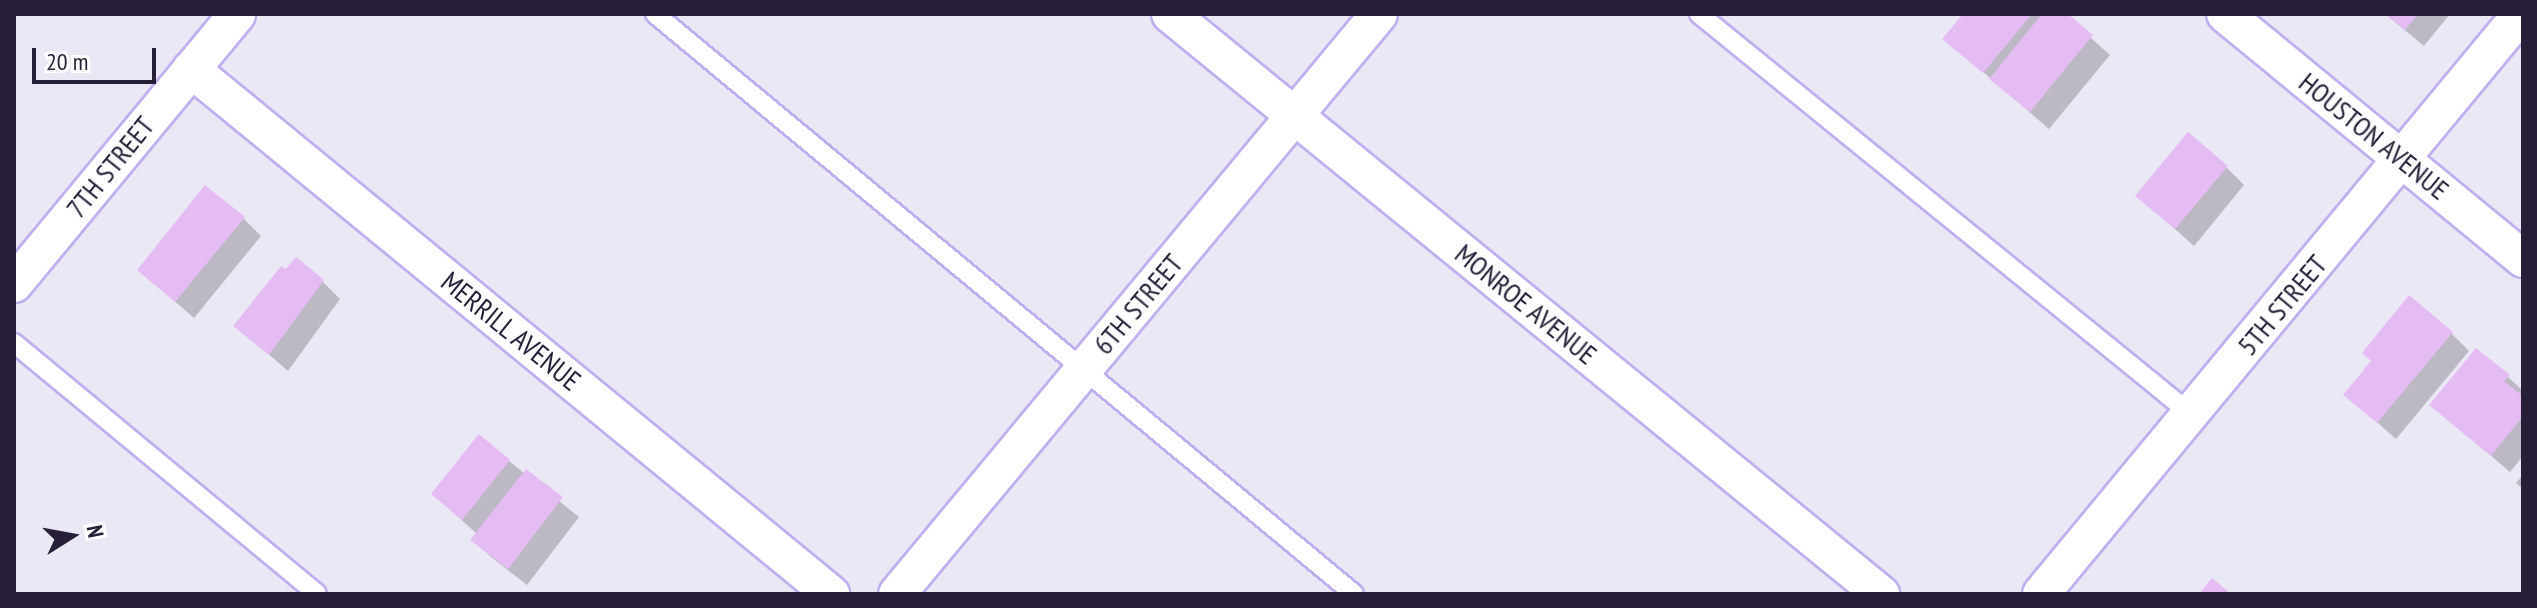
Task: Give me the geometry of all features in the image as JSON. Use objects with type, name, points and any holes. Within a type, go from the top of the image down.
[{"type":"street","name":"7TH STREET","points":[[14,284],[237,14]]},
{"type":"street","name":"MONROE AVENUE","points":[[1170,14],[1881,594]]},
{"type":"street","name":"6TH STREET","points":[[897,594],[1379,14]]},
{"type":"street","name":"HOUSTON AVENUE","points":[[2225,14],[2523,259]]},
{"type":"street","name":"5TH STREET","points":[[2041,594],[2521,14]]},
{"type":"street","name":"MERRILL AVENUE","points":[[191,69],[831,594]]},
{"type":"lane","points":[[655,14],[1354,594]]},
{"type":"lane","points":[[1699,14],[2191,414]]},
{"type":"lane","points":[[14,343],[317,594]]},
{"type":"building","points":[[1963,14],[2032,14],[1983,73],[1942,39]]},
{"type":"building","points":[[2042,14],[2068,14],[2093,35],[2030,112],[1989,79]]},
{"type":"building","points":[[2386,14],[2418,14],[2405,30]]},
{"type":"building","points":[[2188,132],[2228,166],[2175,229],[2135,196]]},
{"type":"building","points":[[205,185],[245,217],[175,302],[137,270]]},
{"type":"building","points":[[296,257],[324,280],[269,355],[233,326],[281,266],[286,269]]},
{"type":"building","points":[[2409,295],[2453,332],[2377,423],[2343,395],[2371,361],[2362,353]]},
{"type":"building","points":[[2476,348],[2510,375],[2504,381],[2523,396],[2523,416],[2491,456],[2429,405]]},
{"type":"building","points":[[479,434],[510,460],[462,520],[431,494]]},
{"type":"building","points":[[526,469],[563,497],[508,569],[470,540]]},
{"type":"building","points":[[2212,578],[2231,594],[2199,594]]}]
